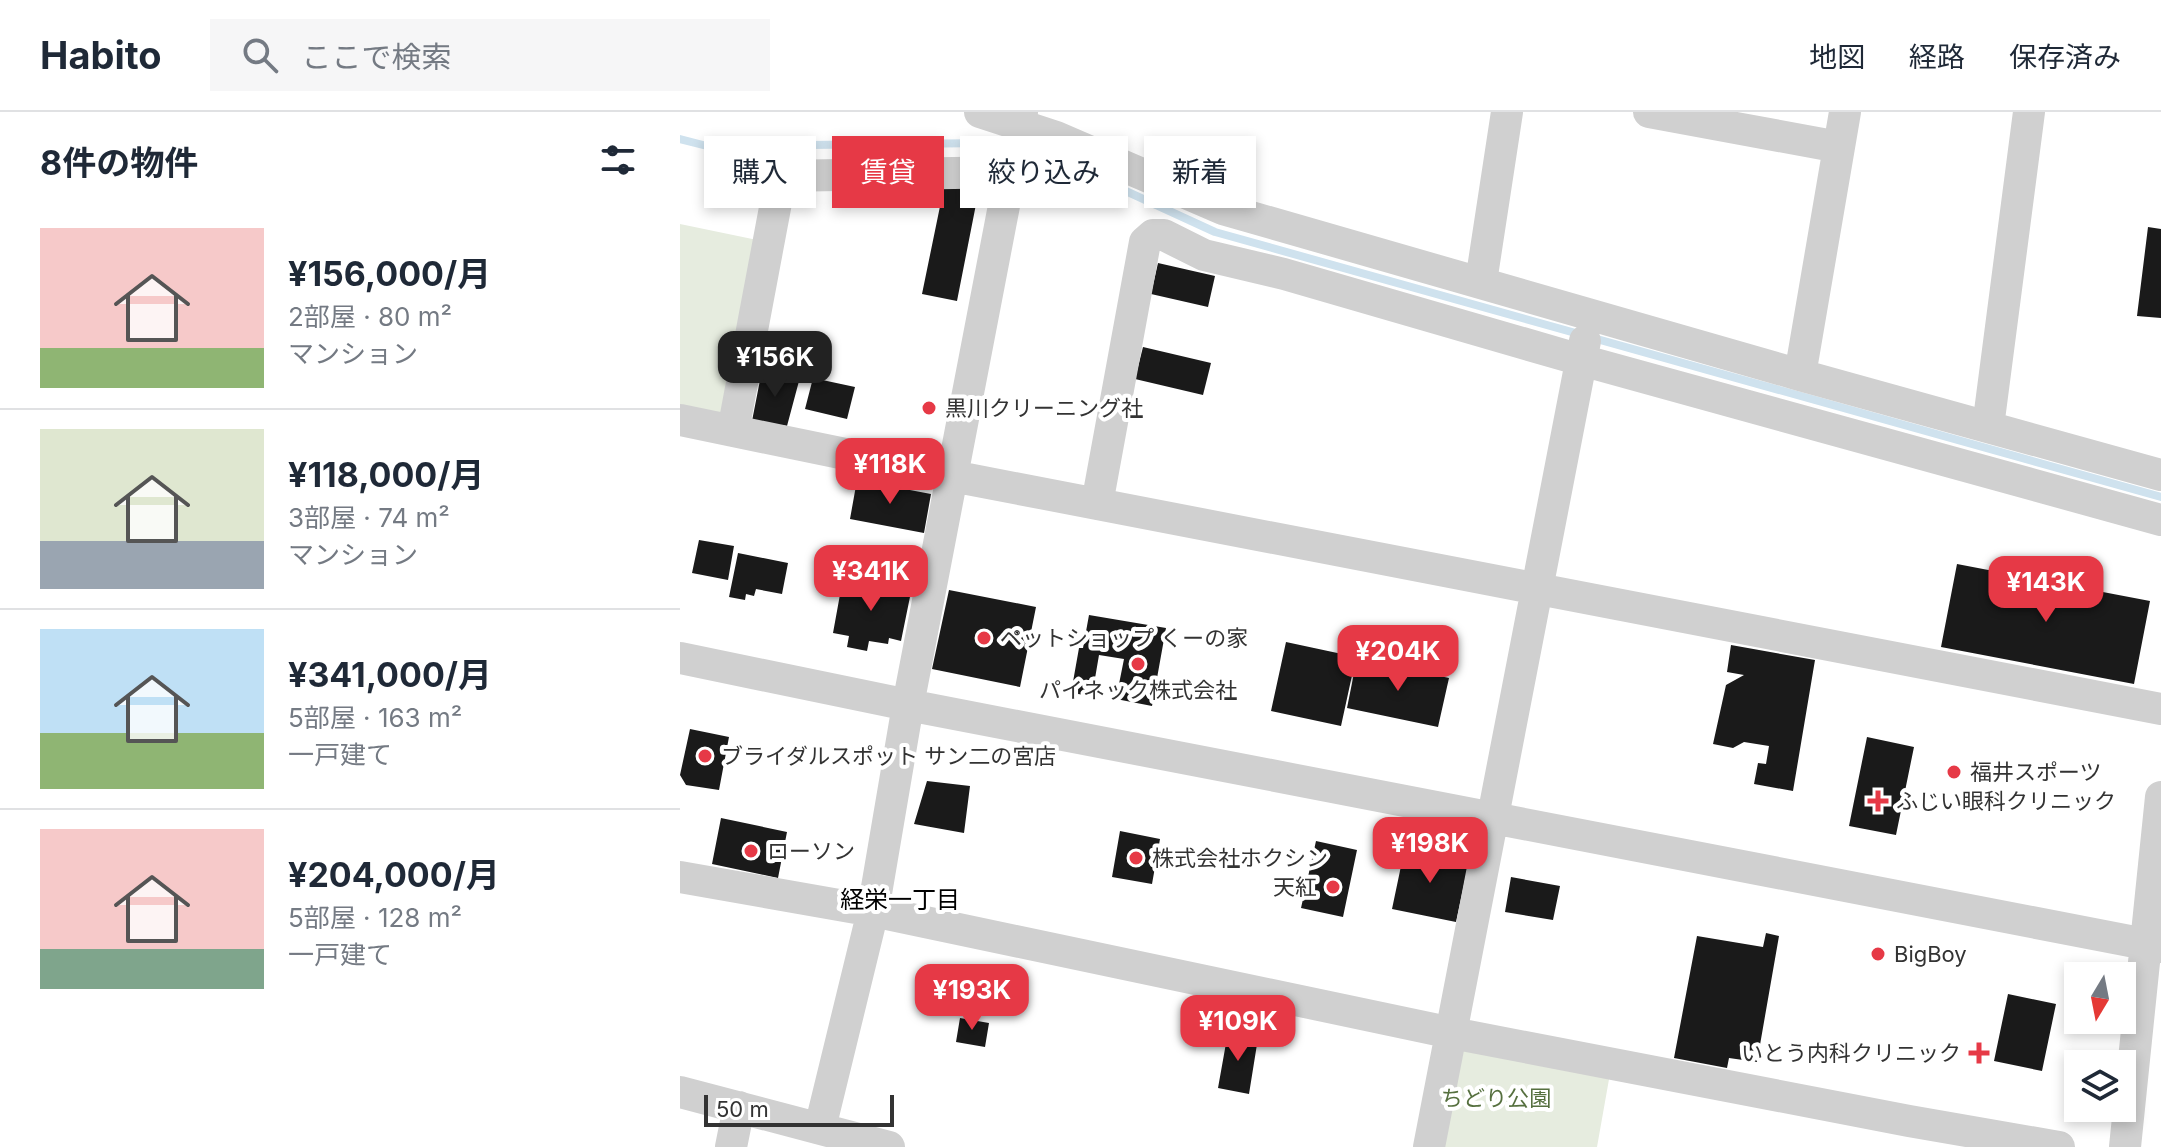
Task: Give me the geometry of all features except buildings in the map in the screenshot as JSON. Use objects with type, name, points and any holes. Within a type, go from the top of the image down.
[{"type":"street","points":[[980,112],[1021,119],[1223,209],[2161,475]]},
{"type":"street","points":[[1481,282],[1507,112]]},
{"type":"street","points":[[1649,112],[1839,147]]},
{"type":"street","points":[[1800,375],[1845,112]]},
{"type":"street","points":[[1988,427],[2029,112]]},
{"type":"street","points":[[733,431],[781,176],[960,173]]},
{"type":"street","points":[[820,1128],[873,911],[908,705],[1004,208]]},
{"type":"street","points":[[1097,504],[1145,242],[1153,235],[1164,235],[1204,255],[1284,274],[1581,360],[2161,520]]},
{"type":"street","points":[[1429,1147],[1590,314]]},
{"type":"street","points":[[680,420],[952,476],[2161,709]]},
{"type":"street","points":[[680,658],[2153,946]]},
{"type":"street","points":[[2125,1147],[2153,946],[2161,797]]},
{"type":"street","points":[[680,877],[873,911],[1928,1136],[2059,1147]]},
{"type":"street","points":[[680,1092],[889,1147]]},
{"type":"street","points":[[731,1147],[739,1107]]},
{"type":"green space","points":[[680,224],[762,241],[730,426],[680,415]]},
{"type":"green space","name":"ちどり公園","points":[[1454,1040],[1611,1068],[1597,1147],[1433,1147]]},
{"type":"waterway","points":[[680,139],[707,146],[960,143]]},
{"type":"waterway","points":[[1128,192],[1215,232],[2161,497]]},
{"type":"place","name":"黒川クリーニング社","points":[[929,408]]},
{"type":"place","name":"ペットショップ くーの家","points":[[984,638]]},
{"type":"place","name":"パイネック株式会社","points":[[1138,664]]},
{"type":"place","name":"ブライダルスポット サン二の宮店","points":[[705,756]]},
{"type":"place","name":"福井スポーツ","points":[[1954,772]]},
{"type":"place","name":"ふじい眼科クリニック","points":[[1878,801]]},
{"type":"place","name":"ローソン","points":[[751,851]]},
{"type":"place","name":"株式会社ホクシン","points":[[1136,858]]},
{"type":"place","name":"天紅","points":[[1333,887]]},
{"type":"place","name":"BigBoy","points":[[1878,954]]},
{"type":"place","name":"いとう内科クリニック","points":[[1979,1053]]},
{"type":"district","name":"経栄一丁目","points":[[900,900]]}]
